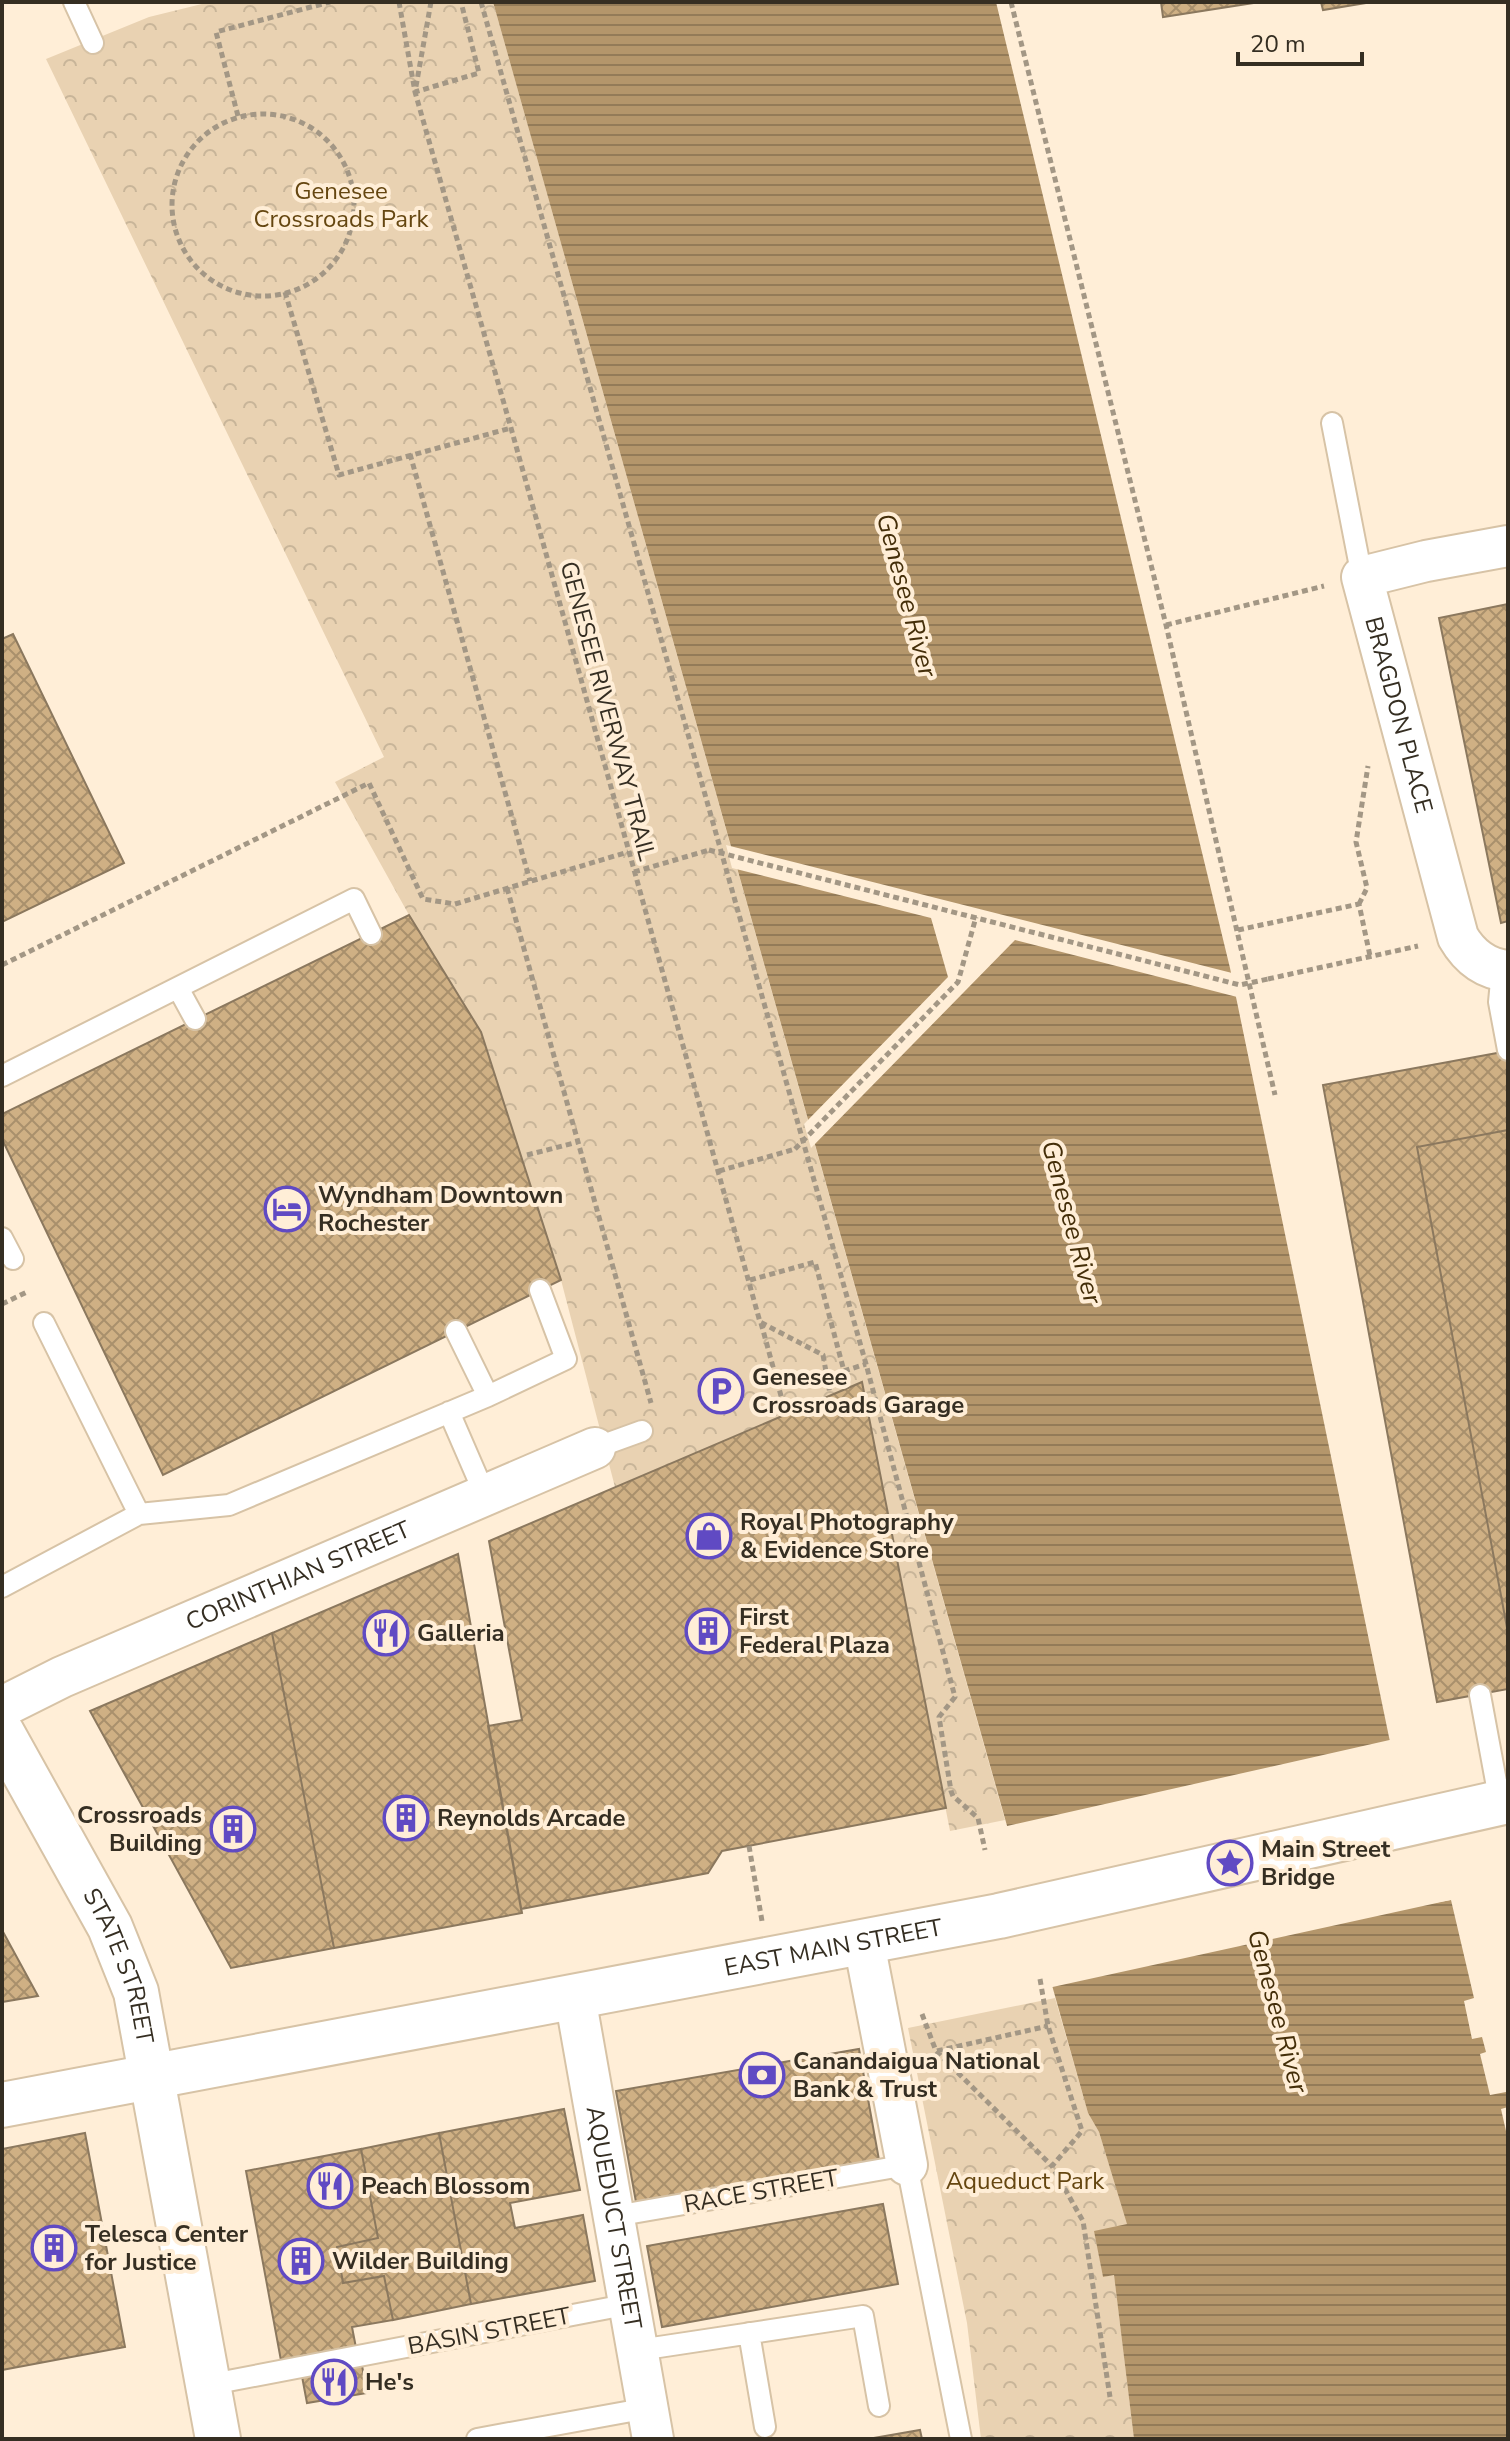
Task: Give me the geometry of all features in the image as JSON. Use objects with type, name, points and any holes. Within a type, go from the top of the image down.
[{"type":"main road","name":"STATE STREET","points":[[2,1733],[120,1949],[136,1992],[218,2439]]},
{"type":"main road","name":"EAST MAIN STREET","points":[[2,2105],[999,1916],[1493,1804]]},
{"type":"street","points":[[1349,580],[1426,561],[1508,546]]},
{"type":"street","name":"BRAGDON PLACE","points":[[1349,580],[1458,937],[1474,958],[1505,971]]},
{"type":"street","name":"CORINTHIAN STREET","points":[[2,1707],[77,1671],[595,1448]]},
{"type":"street","points":[[864,1943],[907,2165]]},
{"type":"street","name":"AQUEDUCT STREET","points":[[575,1997],[650,2423]]},
{"type":"lane","points":[[74,2],[93,43]]},
{"type":"lane","points":[[1332,423],[1349,580]]},
{"type":"lane","points":[[2,1076],[354,899],[371,934]]},
{"type":"lane","points":[[1505,971],[1499,1002],[1508,1050]]},
{"type":"lane","points":[[178,988],[195,1019]]},
{"type":"lane","points":[[2,1238],[13,1259]]},
{"type":"lane","points":[[2,1587],[139,1514],[229,1505],[488,1396],[566,1359],[540,1290]]},
{"type":"lane","points":[[44,1323],[139,1514]]},
{"type":"lane","points":[[456,1331],[488,1396]]},
{"type":"lane","points":[[449,1412],[485,1495]]},
{"type":"lane","points":[[595,1448],[642,1431]]},
{"type":"lane","points":[[1480,1695],[1493,1804]]},
{"type":"lane","points":[[907,2165],[961,2439]]},
{"type":"lane","name":"RACE STREET","points":[[615,2216],[907,2165]]},
{"type":"lane","name":"BASIN STREET","points":[[207,2385],[630,2304]]},
{"type":"lane","points":[[639,2350],[863,2316],[879,2406]]},
{"type":"lane","points":[[749,2333],[765,2427]]},
{"type":"lane","points":[[477,2439],[650,2423]]},
{"type":"path","points":[[238,116],[216,32],[330,2]]},
{"type":"path","points":[[399,2],[415,92],[479,73],[461,2]]},
{"type":"path","name":"GENESEE RIVERWAY TRAIL","points":[[431,2],[415,92],[786,1414]]},
{"type":"path","points":[[481,2],[866,1364],[955,1697],[939,1717],[951,1791],[978,1818],[985,1850]]},
{"type":"path","points":[[1011,2],[1166,625],[1275,1095]]},
{"type":"path","points":[[238,116],[287,116],[316,130],[342,158],[354,188],[352,231],[336,261],[313,283],[285,292],[274,296],[230,290],[203,274],[188,258],[174,229],[171,206],[176,175],[184,158],[205,133],[238,116]]},
{"type":"path","points":[[285,292],[339,475],[511,428]]},
{"type":"path","points":[[410,454],[530,881]]},
{"type":"path","points":[[1166,625],[1349,580]]},
{"type":"path","points":[[1369,761],[1356,842],[1367,888],[1359,904],[1370,956]]},
{"type":"path","points":[[2,965],[369,783],[423,899],[455,904],[628,852]]},
{"type":"path","points":[[634,872],[709,850],[1240,985],[1413,947]]},
{"type":"path","points":[[507,888],[653,1408]]},
{"type":"path","points":[[1238,930],[1359,904]]},
{"type":"path","points":[[719,1171],[795,1149],[958,982],[976,917]]},
{"type":"path","points":[[527,1155],[578,1142]]},
{"type":"path","points":[[750,1280],[815,1262],[844,1371],[866,1364]]},
{"type":"path","points":[[2,1304],[29,1291]]},
{"type":"path","points":[[760,1322],[823,1355],[830,1394]]},
{"type":"path","points":[[943,1792],[951,1791]]},
{"type":"path","points":[[749,1846],[756,1883]]},
{"type":"path","points":[[1040,1979],[1048,2026],[1082,2131],[1052,2166]]},
{"type":"path","points":[[920,2008],[936,2051],[1052,2166],[1083,2221],[1110,2397]]},
{"type":"path","points":[[936,2051],[1048,2026]]},
{"type":"green space","name":"Genesee Crossroads Park","points":[[210,2],[493,2],[1005,1820],[950,1831],[862,1382],[615,1487],[561,1280],[481,1032],[409,915],[335,782],[384,757],[46,59],[149,17]]},
{"type":"green space","name":"Aqueduct Park","points":[[1055,1998],[1088,2113],[1099,2132],[1128,2225],[1095,2232],[1103,2277],[1114,2274],[1134,2439],[981,2439],[967,2323],[908,2028]]},
{"type":"water","name":"Genesee River","points":[[493,2],[996,2],[1230,968],[1389,1737],[1428,1904],[1451,1900],[1474,1998],[1464,2001],[1472,2039],[1482,2037],[1486,2052],[1480,2054],[1490,2095],[1506,2092],[1508,2107],[1501,2109],[1508,2140],[1508,2439],[1134,2439],[1114,2275],[1103,2277],[1094,2231],[1127,2224],[1099,2132],[1088,2113]]},
{"type":"pier","points":[[726,845],[1236,974],[1241,998],[1015,940],[811,1148],[804,1124],[948,977],[931,918],[732,868]]},
{"type":"pier","name":"Main Street Bridge","points":[[1394,1739],[1431,1900],[1451,1896],[1455,1899],[1048,1988],[1003,1827]]},
{"type":"building","points":[[1161,2],[1260,2],[1163,17]]},
{"type":"building","points":[[1321,2],[1372,2],[1323,10]]},
{"type":"building","points":[[1508,604],[1508,921],[1501,923],[1439,618]]},
{"type":"building","points":[[13,634],[124,863],[2,922],[2,639]]},
{"type":"building","name":"Wyndham Downtown Rochester","points":[[409,915],[481,1032],[561,1280],[163,1475],[2,1139],[2,1114]]},
{"type":"building","points":[[1508,1051],[1508,1130],[1417,1147],[1508,1633],[1508,1689],[1437,1702],[1323,1085]]},
{"type":"building","points":[[1508,1130],[1508,1633],[1417,1147]]},
{"type":"building","name":"First Federal Plaza","points":[[862,1382],[946,1808],[722,1851],[708,1873],[521,1909],[488,1726],[522,1720],[489,1541]]},
{"type":"building","name":"Reynolds Arcade","points":[[458,1554],[522,1913],[334,1948],[272,1633]]},
{"type":"building","name":"Crossroads Building","points":[[272,1633],[334,1948],[231,1968],[90,1711]]},
{"type":"building","points":[[2,1930],[38,1996],[2,2002]]},
{"type":"building","points":[[859,2049],[879,2160],[636,2202],[616,2091]]},
{"type":"building","points":[[564,2109],[580,2190],[510,2203],[515,2228],[583,2215],[595,2281],[471,2304],[439,2133]]},
{"type":"building","name":"Telesca Center for Justice","points":[[85,2133],[125,2347],[2,2370],[2,2149]]},
{"type":"building","points":[[439,2133],[471,2304],[393,2320],[384,2276],[343,2283],[337,2247],[378,2238],[361,2149]]},
{"type":"building","name":"Wilder Building","points":[[361,2149],[378,2238],[337,2247],[343,2283],[384,2276],[393,2320],[352,2327],[357,2353],[282,2366],[246,2171]]},
{"type":"building","points":[[883,2204],[898,2284],[662,2327],[647,2246]]},
{"type":"building","name":"He's","points":[[361,2360],[367,2393],[307,2403],[301,2371]]},
{"type":"building","points":[[920,2430],[922,2439],[868,2439]]},
{"type":"place","name":"Wyndham Downtown Rochester","points":[[287,1209]]},
{"type":"place","name":"Genesee Crossroads Garage","points":[[721,1391]]},
{"type":"place","name":"Royal Photography & Evidence Store","points":[[709,1536]]},
{"type":"place","name":"First Federal Plaza","points":[[708,1631]]},
{"type":"place","name":"Galleria","points":[[386,1633]]},
{"type":"place","name":"Reynolds Arcade","points":[[406,1818]]},
{"type":"place","name":"Crossroads Building","points":[[233,1829]]},
{"type":"place","name":"Main Street Bridge","points":[[1230,1863]]},
{"type":"place","name":"Canandaigua National Bank & Trust","points":[[762,2075]]},
{"type":"place","name":"Peach Blossom","points":[[330,2186]]},
{"type":"place","name":"Telesca Center for Justice","points":[[54,2248]]},
{"type":"place","name":"Wilder Building","points":[[301,2261]]},
{"type":"place","name":"He's","points":[[334,2382]]}]
